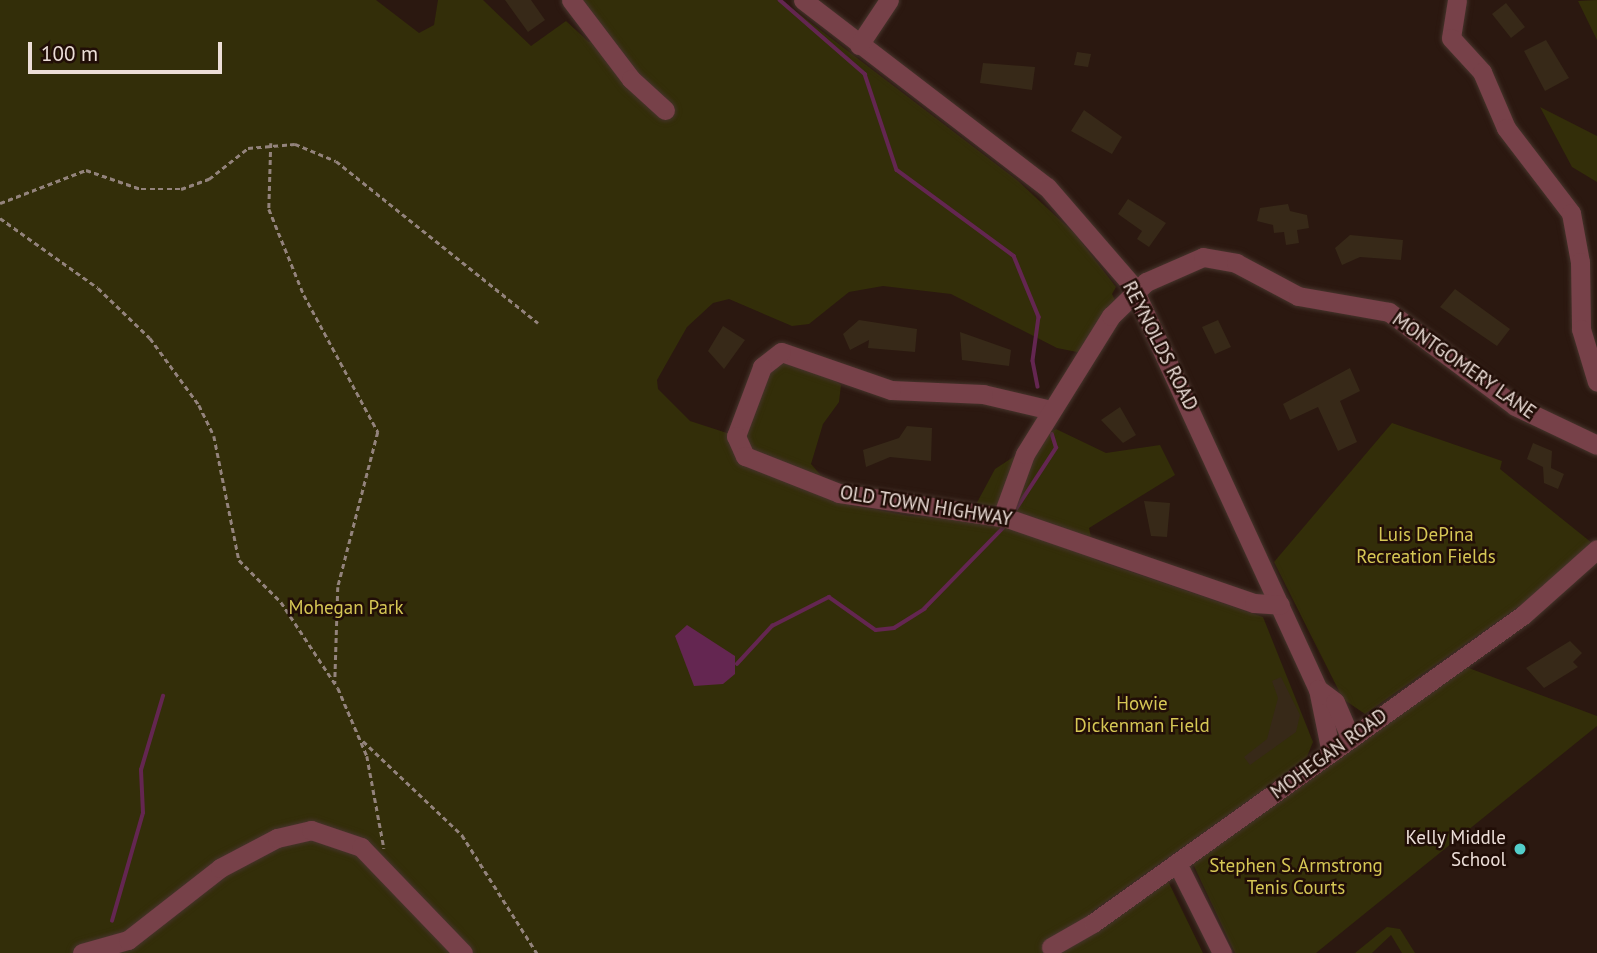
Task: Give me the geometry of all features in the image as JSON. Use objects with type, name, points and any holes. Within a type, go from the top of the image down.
[{"type":"street","points":[[571,0],[631,79],[665,110]]},
{"type":"street","name":"REYNOLDS ROAD","points":[[803,0],[1047,187],[1135,291],[1318,689],[1331,752]]},
{"type":"street","points":[[859,45],[888,0]]},
{"type":"street","points":[[1457,0],[1451,38],[1482,72],[1506,128],[1553,182],[1573,219],[1581,329],[1597,382]]},
{"type":"street","name":"MONTGOMERY LANE","points":[[1135,291],[1210,256],[1298,296],[1381,309],[1515,406],[1597,445]]},
{"type":"street","points":[[1002,517],[1018,469],[1051,410],[1135,291]]},
{"type":"street","name":"OLD TOWN HIGHWAY","points":[[1051,410],[983,394],[891,390],[781,352],[762,367],[738,424],[737,445],[749,458],[847,495],[1002,517],[1254,603],[1280,605]]},
{"type":"street","name":"MOHEGAN ROAD","points":[[1051,947],[1177,863],[1552,593],[1597,549]]},
{"type":"street","name":"REYNOLDS ROAD","points":[[1318,689],[1335,702],[1351,739]]},
{"type":"street","points":[[82,953],[137,936],[207,876],[295,832],[340,835],[385,869],[463,953]]},
{"type":"street","points":[[1177,863],[1222,953]]},
{"type":"path","points":[[271,143],[269,209],[304,295],[378,432],[338,587],[335,683]]},
{"type":"path","points":[[0,203],[86,170],[141,189],[181,190],[209,179],[238,153],[271,143],[324,153],[538,323]]},
{"type":"path","points":[[0,218],[98,288],[174,368],[214,436],[242,567],[281,602],[335,683],[361,739],[374,779],[385,869]]},
{"type":"path","points":[[361,739],[462,835],[537,953]]},
{"type":"green space","name":"Mohegan Park","points":[[0,0],[376,0],[419,33],[434,25],[438,0],[483,0],[531,46],[566,21],[589,42],[606,38],[580,0],[781,0],[1017,180],[1075,234],[1116,287],[1112,294],[1119,308],[1092,355],[1057,348],[951,294],[883,286],[849,292],[809,324],[792,326],[729,299],[713,303],[687,327],[657,380],[658,389],[690,421],[733,435],[774,360],[833,379],[841,385],[839,402],[823,424],[811,464],[846,504],[910,516],[948,518],[973,510],[995,469],[1056,429],[1106,453],[1160,445],[1175,475],[1089,528],[1096,560],[1263,617],[1313,742],[1306,759],[1091,912],[1100,930],[1168,881],[1203,953],[0,953]]},
{"type":"green space","points":[[1597,0],[1597,40],[1578,1]]},
{"type":"green space","points":[[1540,107],[1597,136],[1597,182],[1572,167]]},
{"type":"green space","name":"Luis DePina Recreation Fields","points":[[1392,423],[1502,461],[1500,469],[1592,543],[1559,578],[1365,714],[1343,699],[1274,562]]},
{"type":"green space","name":"Stephen S. Armstrong Tenis Courts","points":[[1466,667],[1597,716],[1597,726],[1316,953],[1235,953],[1193,864]]},
{"type":"green space","points":[[1387,927],[1400,929],[1415,953],[1402,953],[1391,935],[1372,953],[1355,953]]},
{"type":"shaded area","points":[[687,625],[735,656],[735,674],[723,684],[694,686],[675,636]]},
{"type":"building","points":[[505,0],[531,0],[545,20],[528,32]]},
{"type":"building","points":[[1506,3],[1525,27],[1511,38],[1492,14]]},
{"type":"building","points":[[1546,40],[1569,78],[1545,91],[1524,51]]},
{"type":"building","points":[[1077,52],[1091,54],[1088,67],[1074,65]]},
{"type":"building","points":[[983,63],[1035,67],[1032,90],[980,83]]},
{"type":"building","points":[[1084,110],[1122,137],[1112,154],[1071,131]]},
{"type":"building","points":[[1128,199],[1166,223],[1149,247],[1137,239],[1142,231],[1118,214]]},
{"type":"building","points":[[1288,204],[1290,211],[1307,215],[1309,228],[1297,230],[1299,243],[1286,245],[1284,232],[1274,233],[1273,225],[1257,221],[1260,208]]},
{"type":"building","points":[[1350,235],[1403,240],[1401,260],[1360,257],[1342,265],[1335,248]]},
{"type":"building","points":[[1455,289],[1510,329],[1497,346],[1440,307]]},
{"type":"building","points":[[859,320],[917,329],[915,352],[868,348],[869,340],[850,350],[843,334]]},
{"type":"building","points":[[1218,320],[1231,347],[1215,354],[1202,327]]},
{"type":"building","points":[[723,326],[745,340],[724,369],[708,351]]},
{"type":"building","points":[[960,332],[1011,350],[1009,366],[962,360]]},
{"type":"building","points":[[1350,368],[1360,391],[1340,401],[1357,442],[1338,451],[1318,407],[1290,420],[1283,404]]},
{"type":"building","points":[[1120,407],[1136,435],[1123,443],[1101,420]]},
{"type":"building","points":[[907,426],[932,428],[931,461],[890,457],[866,467],[863,450],[899,438]]},
{"type":"building","points":[[1533,443],[1552,451],[1551,468],[1564,474],[1558,489],[1544,483],[1543,467],[1527,459]]},
{"type":"building","points":[[1144,501],[1170,503],[1167,537],[1151,536]]},
{"type":"building","points":[[1570,641],[1582,653],[1573,662],[1578,667],[1544,688],[1526,668]]},
{"type":"building","points":[[1281,677],[1300,715],[1296,732],[1250,765],[1244,757],[1267,739],[1278,698],[1272,681]]},
{"type":"waterway","points":[[780,0],[865,74],[897,170],[1014,256],[1039,317],[1033,361],[1038,387]]},
{"type":"waterway","points":[[1016,509],[1056,448],[1052,435]]},
{"type":"waterway","points":[[737,664],[772,626],[829,597],[876,630],[894,628],[924,609],[1003,528]]},
{"type":"waterway","points":[[112,921],[143,813],[141,770],[163,696]]},
{"type":"place","name":"Kelly Middle School","points":[[1520,849]]},
{"type":"park label","name":"Howie Dickenman Field","points":[[1142,715]]}]
